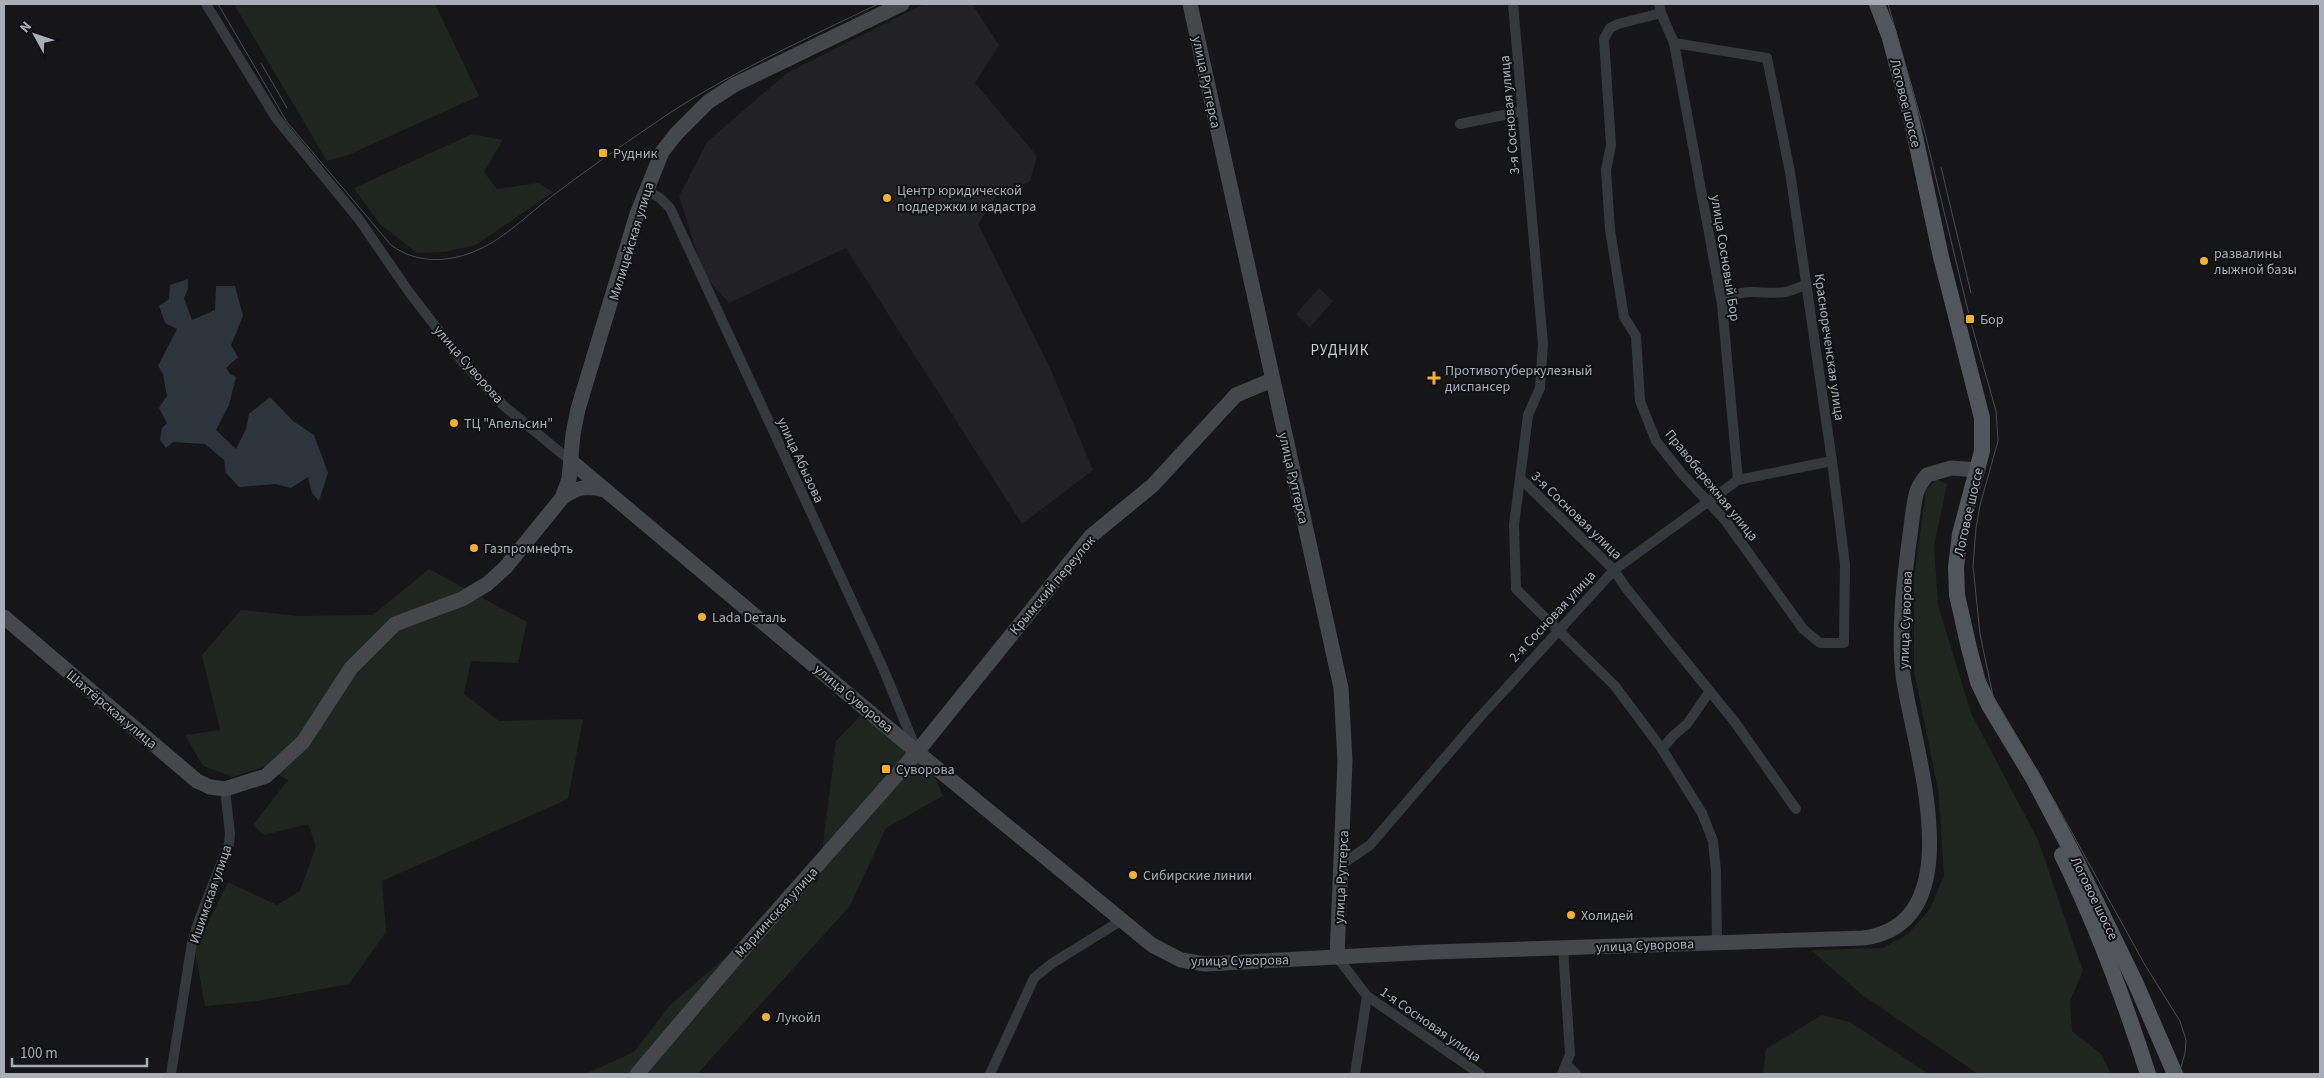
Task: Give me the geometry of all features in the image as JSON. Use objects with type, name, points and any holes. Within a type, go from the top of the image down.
[{"type":"main road","name":"Милицейская улица","points":[[572,462],[573,434],[578,409],[646,190],[662,152],[676,134],[708,102],[734,85],[902,4]]},
{"type":"main road","name":"улица Рутгерса","points":[[1190,4],[1341,688],[1345,761],[1337,957]]},
{"type":"main road","name":"Логовое шоссе","points":[[1866,4],[1873,14],[1881,42],[1932,260],[1964,382],[1972,422],[1974,469],[1952,534],[1947,569],[1949,600],[1960,652],[1970,685],[1981,710],[2037,806],[2104,949],[2127,1008],[2148,1074]]},
{"type":"main road","name":"Логовое шоссе","points":[[1877,4],[1889,35],[1910,113],[1941,257],[1982,418],[1983,432],[1960,534],[1956,567],[1960,613],[1978,682],[1989,705],[2034,778],[2073,854],[2136,984],[2175,1074]]},
{"type":"main road","name":"Крымский переулок","points":[[917,752],[1092,536],[1153,485],[1236,395],[1272,380]]},
{"type":"main road","name":"улица Суворова","points":[[572,462],[917,752],[1122,920],[1162,951],[1192,963],[1876,936],[1888,932],[1909,914],[1919,900],[1925,886],[1928,867],[1928,822],[1923,772],[1903,674],[1903,624],[1908,549],[1914,503],[1922,481],[1927,475],[1942,469],[1974,469]]},
{"type":"main road","points":[[225,788],[266,776],[303,742],[351,668],[395,624],[462,599],[487,584],[510,561],[562,498],[569,479],[572,462]]},
{"type":"main road","points":[[562,498],[582,487],[591,486],[605,490]]},
{"type":"main road","name":"Шахтёрская улица","points":[[4,617],[197,781],[210,787],[225,788]]},
{"type":"main road","name":"Мариинская улица","points":[[638,1074],[739,954],[917,752]]},
{"type":"street","name":"улица Суворова","points":[[206,4],[276,118],[358,218],[409,292],[463,362],[504,406],[572,462]]},
{"type":"street","name":"3-я Сосновая улица","points":[[1513,4],[1544,344],[1540,388],[1528,415],[1520,478],[1614,570],[1626,588],[1734,721],[1796,809]]},
{"type":"street","name":"улица Сосновый Бор","points":[[1660,9],[1674,43],[1722,304],[1738,480]]},
{"type":"street","name":"Правобережная улица","points":[[1660,9],[1610,28],[1604,39],[1611,146],[1606,170],[1610,230],[1624,317],[1636,336],[1640,401],[1656,441],[1725,520],[1803,629],[1820,643],[1844,642]]},
{"type":"street","name":"Краснореченская улица","points":[[1674,43],[1767,58],[1790,172],[1832,461],[1845,565],[1844,642]]},
{"type":"street","points":[[1460,124],[1523,111]]},
{"type":"street","name":"улица Абызова","points":[[646,190],[660,198],[670,208],[883,668],[917,752]]},
{"type":"street","points":[[1722,304],[1731,295],[1756,291],[1785,292],[1807,284]]},
{"type":"street","name":"2-я Сосновая улица","points":[[1342,864],[1356,856],[1376,839],[1558,629],[1614,570],[1738,480],[1832,461]]},
{"type":"street","points":[[1520,478],[1514,525],[1516,589],[1528,604],[1558,629],[1615,686],[1662,748],[1702,813],[1714,841],[1716,942]]},
{"type":"street","points":[[1662,748],[1672,736],[1687,724],[1710,691]]},
{"type":"street","name":"Ишимская улица","points":[[171,1074],[192,943],[200,917],[229,844],[230,834],[225,788]]},
{"type":"street","points":[[990,1074],[1034,978],[1051,964],[1122,920]]},
{"type":"street","points":[[1563,947],[1570,1054],[1564,1069],[1576,1074]]},
{"type":"street","name":"1-я Сосновая улица","points":[[1337,957],[1367,996],[1480,1074]]},
{"type":"street","points":[[1355,1074],[1367,996]]},
{"type":"shaded area","points":[[234,4],[435,4],[479,96],[348,155],[327,161]]},
{"type":"shaded area","points":[[924,4],[972,4],[999,45],[975,83],[1037,156],[1030,181],[997,195],[978,224],[1050,368],[1093,470],[1022,524],[846,248],[729,303],[704,275],[679,196],[707,142],[787,73]]},
{"type":"shaded area","points":[[472,134],[503,140],[484,172],[497,189],[538,183],[553,192],[476,245],[444,252],[417,253],[380,224],[354,188]]},
{"type":"shaded area","points":[[188,279],[188,289],[184,298],[192,320],[215,310],[216,286],[235,286],[243,316],[231,345],[238,357],[226,368],[230,374],[236,377],[229,405],[216,430],[236,449],[246,429],[249,414],[270,397],[293,421],[314,435],[328,473],[319,501],[312,493],[308,477],[291,488],[276,484],[239,487],[226,473],[224,460],[205,444],[173,442],[166,448],[160,440],[162,428],[167,423],[159,408],[167,396],[163,374],[158,366],[177,329],[165,323],[159,306],[169,299],[170,285]]},
{"type":"shaded area","points":[[1319,288],[1333,301],[1310,327],[1296,314]]},
{"type":"shaded area","points":[[1936,479],[1947,484],[1934,546],[1938,605],[1971,713],[2038,840],[2083,971],[2070,1001],[2072,1031],[2101,1054],[2111,1074],[1978,1074],[1861,994],[1811,950],[1883,948],[1908,934],[1930,909],[1944,875],[1938,789],[1914,671],[1914,578],[1926,491]]},
{"type":"shaded area","points":[[429,569],[527,622],[518,663],[471,661],[464,694],[499,721],[583,719],[568,799],[382,881],[386,932],[349,984],[257,1001],[205,1006],[195,950],[228,882],[277,905],[300,891],[316,846],[308,824],[264,835],[253,825],[288,780],[264,767],[233,777],[203,766],[185,735],[220,730],[202,655],[241,610],[298,616],[373,615]]},
{"type":"shaded area","points":[[864,712],[935,777],[943,796],[886,828],[850,906],[697,1074],[585,1074],[634,1052],[670,1005],[819,877],[836,741]]},
{"type":"shaded area","points":[[1822,1015],[1850,1022],[1929,1074],[1763,1074],[1766,1049]]},
{"type":"tram line","points":[[218,4],[287,122],[391,245],[410,255],[431,259],[462,256],[483,248],[512,229],[587,170],[708,89],[764,59],[878,4]]},
{"type":"tram line","points":[[1888,4],[1925,133],[1970,319],[1996,411],[1998,441],[1980,505],[1973,566],[1980,634],[1993,696],[2055,802],[2145,965],[2180,1021],[2186,1040],[2185,1053],[2179,1074]]},
{"type":"tram line","points":[[261,63],[287,108]]},
{"type":"tram line","points":[[1941,167],[1971,293]]},
{"type":"place","name":"Рудник","points":[[603,153]]},
{"type":"place","name":"Центр юридической поддержки и кадастра","points":[[887,198]]},
{"type":"place","name":"развалины лыжной базы","points":[[2204,261]]},
{"type":"place","name":"Бор","points":[[1970,319]]},
{"type":"place","name":"Противотуберкулезный диспансер","points":[[1434,378]]},
{"type":"place","name":"ТЦ \"Апельсин\"","points":[[454,423]]},
{"type":"place","name":"Газпромнефть","points":[[474,548]]},
{"type":"place","name":"Lada Dеталь","points":[[702,617]]},
{"type":"place","name":"Суворова","points":[[886,769]]},
{"type":"place","name":"Сибирские линии","points":[[1133,875]]},
{"type":"place","name":"Холидей","points":[[1571,915]]},
{"type":"place","name":"Лукойл","points":[[766,1017]]},
{"type":"district","name":"РУДНИК","points":[[1340,350]]}]
